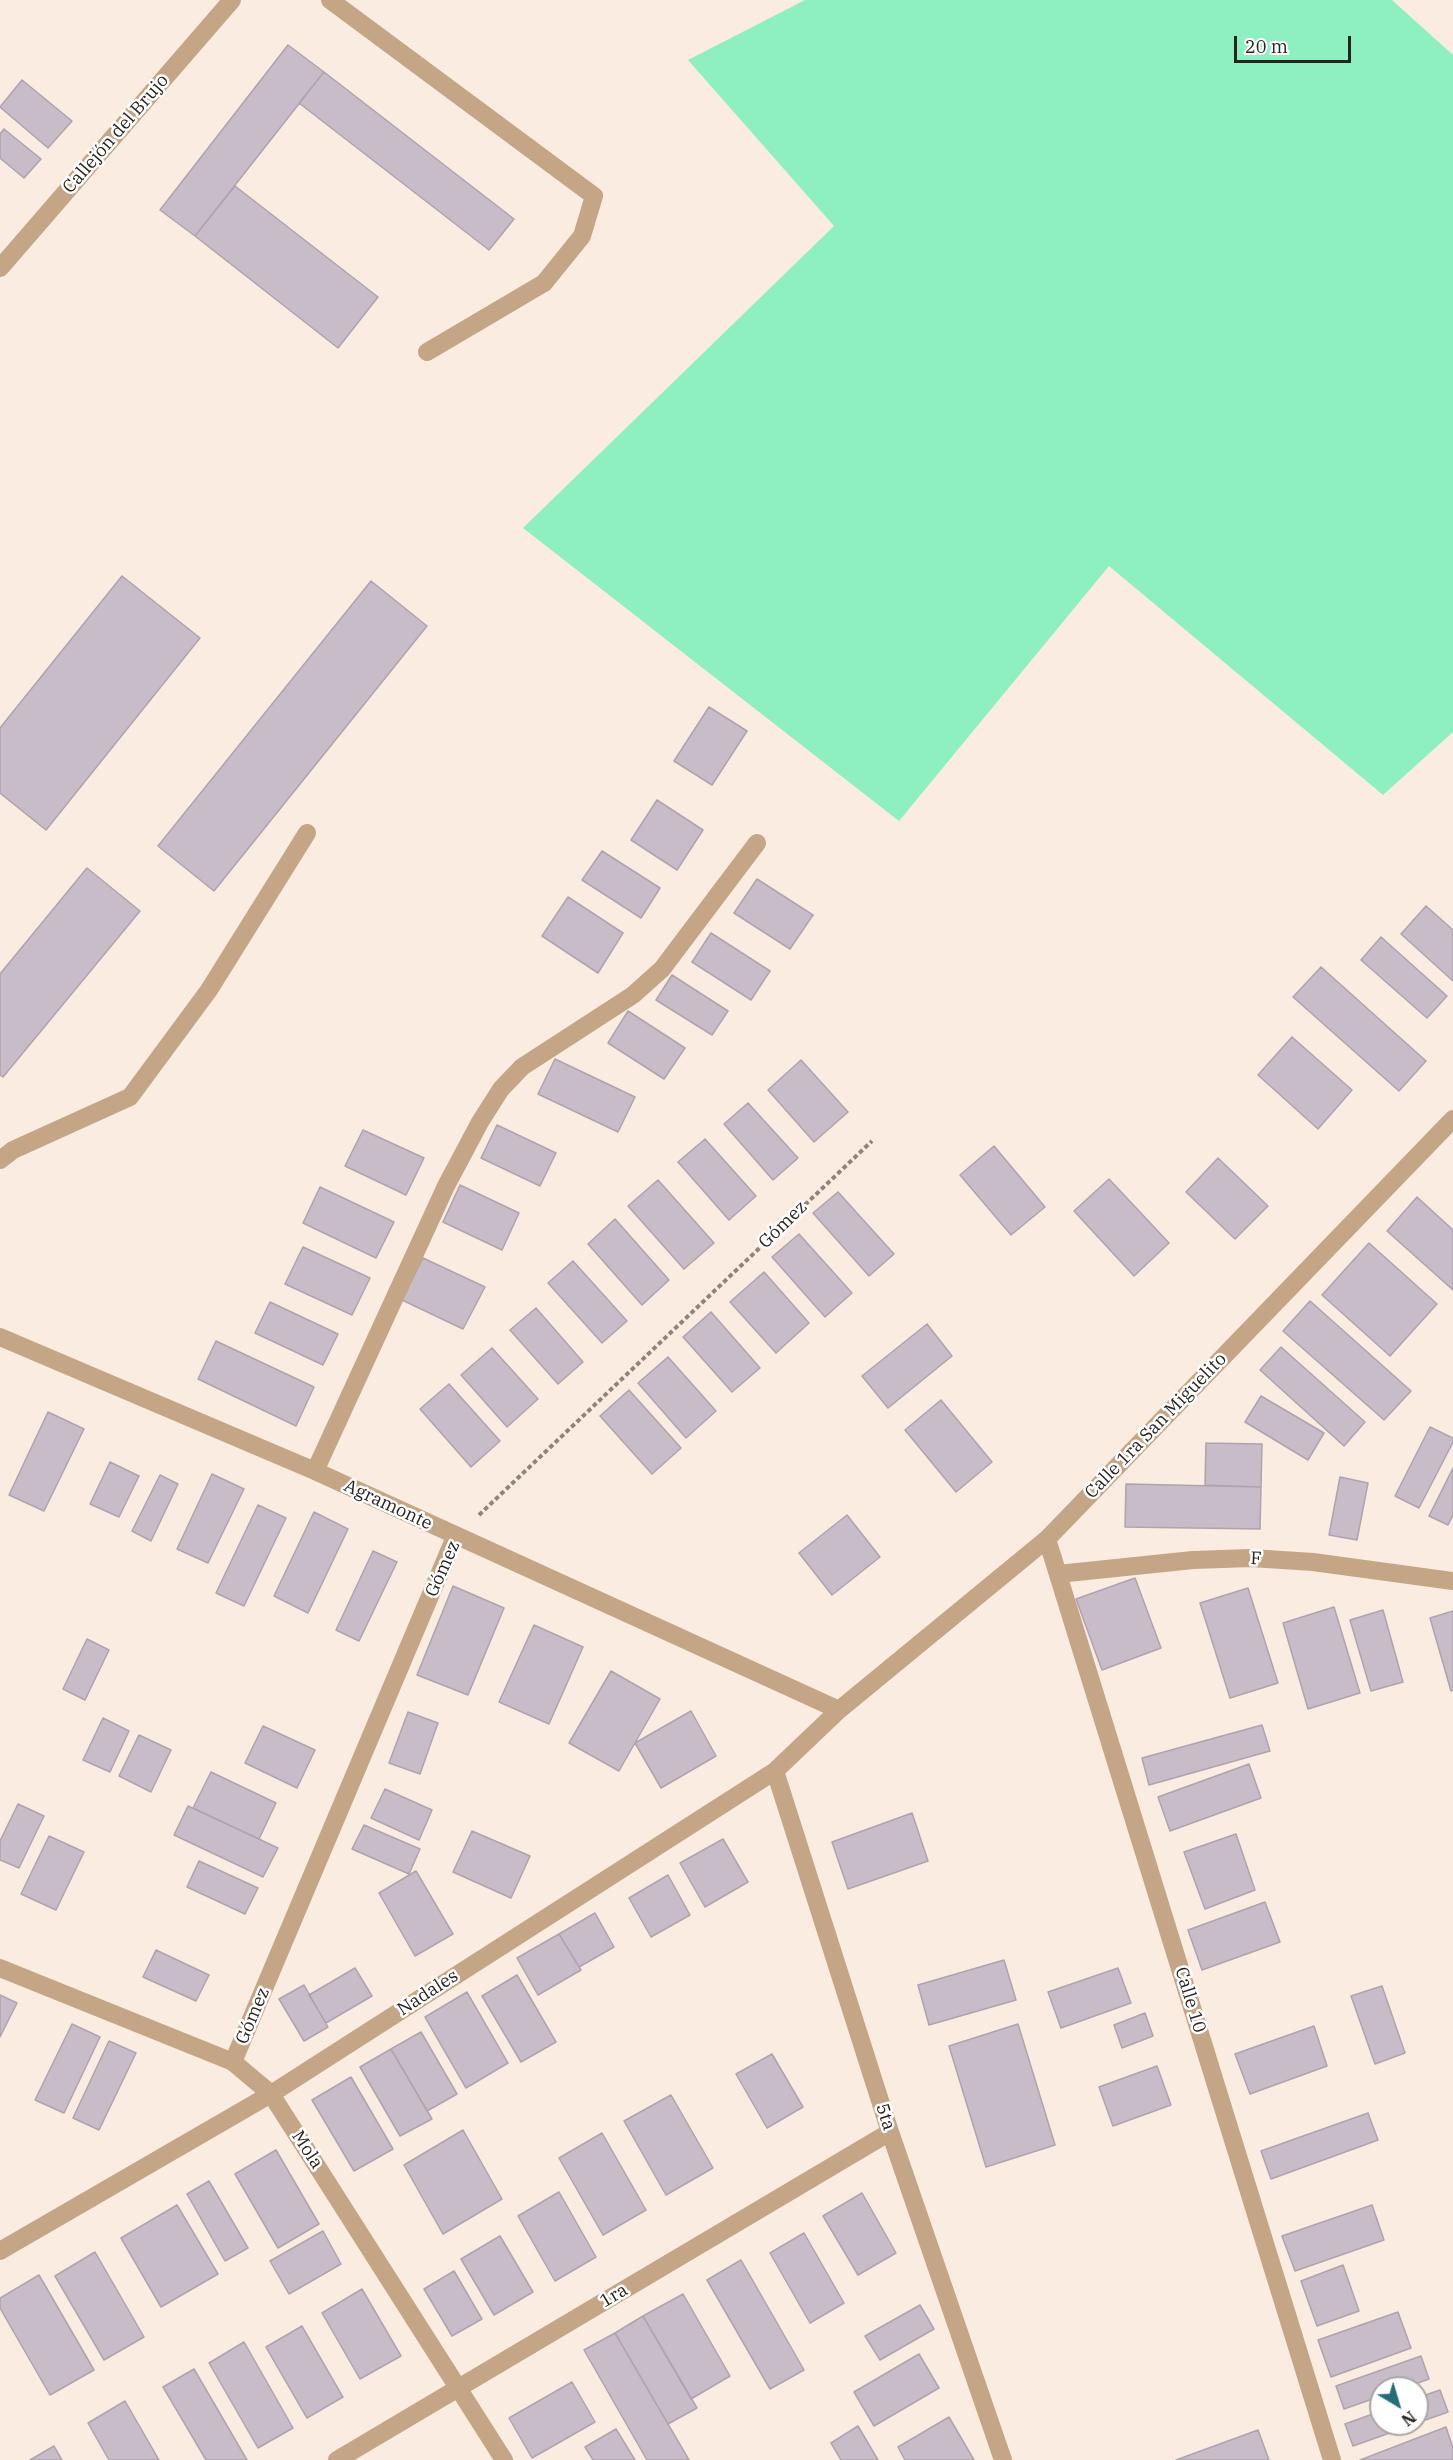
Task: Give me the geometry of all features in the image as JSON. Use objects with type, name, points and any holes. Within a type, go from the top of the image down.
[{"type":"street","name":"Callejón del Brujo","points":[[0,268],[232,0]]},
{"type":"street","points":[[330,0],[594,196],[582,236],[544,283],[428,352]]},
{"type":"street","points":[[0,1160],[13,1150],[130,1097],[209,990],[307,833]]},
{"type":"street","points":[[315,1471],[446,1186],[480,1122],[501,1089],[522,1067],[633,995],[662,969],[757,843]]},
{"type":"street","name":"Calle 1ra San Miguelito","points":[[839,1710],[1047,1539],[1453,1119]]},
{"type":"street","name":"Agramonte","points":[[0,1337],[315,1471],[455,1537],[839,1710]]},
{"type":"street","name":"Gómez","points":[[233,2062],[455,1537]]},
{"type":"street","name":"Calle 10","points":[[1047,1539],[1332,2460]]},
{"type":"street","name":"F","points":[[1058,1574],[1193,1560],[1251,1558],[1313,1562],[1453,1581]]},
{"type":"street","name":"Nadales","points":[[0,2252],[271,2094],[775,1771],[839,1710]]},
{"type":"street","name":"5ta","points":[[775,1771],[890,2132],[1003,2460]]},
{"type":"street","name":"Mola","points":[[0,1968],[233,2062],[271,2094],[504,2460]]},
{"type":"street","name":"1ra","points":[[338,2460],[890,2132]]},
{"type":"path","name":"Gómez","points":[[455,1537],[872,1141]]},
{"type":"green space","points":[[805,0],[1392,0],[1453,55],[1453,732],[1383,795],[1109,566],[899,821],[523,528],[834,226],[688,60]]},
{"type":"building","points":[[288,45],[324,72],[195,236],[160,210]]},
{"type":"building","points":[[324,72],[514,219],[489,250],[299,103]]},
{"type":"building","points":[[22,80],[72,121],[48,148],[0,107]]},
{"type":"building","points":[[4,129],[41,159],[24,178],[0,158],[0,134]]},
{"type":"building","points":[[235,186],[378,297],[338,348],[195,236]]},
{"type":"building","points":[[122,576],[200,638],[46,830],[0,793],[0,728]]},
{"type":"building","points":[[371,581],[427,626],[214,891],[158,846]]},
{"type":"building","points":[[709,707],[747,731],[712,785],[674,761]]},
{"type":"building","points":[[657,800],[703,830],[677,870],[631,840]]},
{"type":"building","points":[[602,851],[660,888],[641,918],[582,880]]},
{"type":"building","points":[[87,868],[140,911],[3,1077],[0,1075],[0,974]]},
{"type":"building","points":[[757,879],[813,915],[790,949],[734,913]]},
{"type":"building","points":[[568,897],[623,933],[598,973],[542,936]]},
{"type":"building","points":[[1426,906],[1453,930],[1453,981],[1401,934]]},
{"type":"building","points":[[711,933],[770,971],[751,1000],[692,962]]},
{"type":"building","points":[[1381,937],[1447,996],[1427,1018],[1361,960]]},
{"type":"building","points":[[1321,967],[1426,1061],[1399,1091],[1293,997]]},
{"type":"building","points":[[672,975],[728,1011],[712,1035],[656,1000]]},
{"type":"building","points":[[628,1011],[685,1048],[664,1079],[608,1043]]},
{"type":"building","points":[[1292,1037],[1352,1090],[1318,1129],[1258,1075]]},
{"type":"building","points":[[555,1059],[635,1097],[618,1132],[538,1094]]},
{"type":"building","points":[[801,1060],[848,1112],[814,1142],[768,1090]]},
{"type":"building","points":[[748,1103],[798,1158],[773,1180],[724,1124]]},
{"type":"building","points":[[497,1125],[556,1153],[540,1186],[481,1158]]},
{"type":"building","points":[[363,1130],[424,1158],[406,1195],[345,1166]]},
{"type":"building","points":[[705,1139],[756,1196],[729,1220],[678,1162]]},
{"type":"building","points":[[994,1146],[1045,1207],[1011,1235],[960,1175]]},
{"type":"building","points":[[1218,1158],[1268,1206],[1235,1239],[1186,1192]]},
{"type":"building","points":[[1109,1179],[1169,1243],[1134,1276],[1074,1211]]},
{"type":"building","points":[[658,1180],[714,1243],[684,1269],[628,1206]]},
{"type":"building","points":[[460,1185],[519,1213],[502,1250],[443,1222]]},
{"type":"building","points":[[320,1187],[394,1222],[376,1258],[303,1223]]},
{"type":"building","points":[[838,1192],[894,1254],[869,1276],[813,1213]]},
{"type":"building","points":[[1417,1197],[1453,1230],[1453,1290],[1387,1231]]},
{"type":"building","points":[[615,1219],[669,1280],[642,1305],[588,1244]]},
{"type":"building","points":[[799,1234],[852,1293],[825,1317],[772,1257]]},
{"type":"building","points":[[1369,1243],[1437,1304],[1390,1356],[1322,1295]]},
{"type":"building","points":[[303,1247],[370,1278],[352,1315],[285,1284]]},
{"type":"building","points":[[423,1258],[485,1287],[463,1329],[402,1300]]},
{"type":"building","points":[[573,1261],[627,1321],[602,1343],[548,1283]]},
{"type":"building","points":[[764,1272],[809,1323],[776,1353],[730,1302]]},
{"type":"building","points":[[1310,1301],[1411,1391],[1384,1420],[1283,1331]]},
{"type":"building","points":[[270,1302],[338,1334],[323,1365],[255,1333]]},
{"type":"building","points":[[536,1308],[583,1362],[558,1384],[510,1330]]},
{"type":"building","points":[[711,1312],[760,1368],[732,1392],[683,1337]]},
{"type":"building","points":[[927,1324],[952,1356],[888,1408],[862,1376]]},
{"type":"building","points":[[216,1341],[314,1387],[296,1426],[198,1379]]},
{"type":"building","points":[[1281,1347],[1365,1422],[1344,1446],[1260,1370]]},
{"type":"building","points":[[492,1348],[538,1399],[507,1427],[461,1375]]},
{"type":"building","points":[[668,1357],[716,1411],[686,1438],[638,1383]]},
{"type":"building","points":[[449,1384],[500,1441],[471,1467],[420,1409]]},
{"type":"building","points":[[629,1390],[681,1448],[652,1474],[600,1416]]},
{"type":"building","points":[[1261,1396],[1324,1433],[1308,1460],[1245,1422]]},
{"type":"building","points":[[941,1400],[992,1462],[956,1492],[905,1430]]},
{"type":"building","points":[[48,1412],[84,1429],[44,1511],[9,1495]]},
{"type":"building","points":[[1430,1427],[1453,1438],[1453,1442],[1419,1508],[1395,1496]]},
{"type":"building","points":[[1206,1443],[1262,1444],[1261,1487],[1205,1485]]},
{"type":"building","points":[[110,1462],[139,1476],[119,1517],[90,1504]]},
{"type":"building","points":[[1453,1468],[1453,1515],[1448,1525],[1429,1516]]},
{"type":"building","points":[[212,1474],[244,1489],[208,1563],[177,1549]]},
{"type":"building","points":[[160,1475],[178,1484],[151,1541],[132,1531]]},
{"type":"building","points":[[1340,1477],[1368,1483],[1357,1540],[1329,1535]]},
{"type":"building","points":[[1126,1484],[1261,1487],[1260,1529],[1125,1527]]},
{"type":"building","points":[[258,1505],[286,1518],[244,1606],[216,1593]]},
{"type":"building","points":[[314,1512],[348,1529],[308,1613],[274,1596]]},
{"type":"building","points":[[847,1515],[880,1557],[832,1595],[799,1553]]},
{"type":"building","points":[[373,1551],[397,1562],[359,1641],[336,1630]]},
{"type":"building","points":[[1135,1578],[1161,1648],[1102,1670],[1076,1599]]},
{"type":"building","points":[[453,1586],[504,1608],[468,1695],[417,1675]]},
{"type":"building","points":[[1248,1588],[1278,1683],[1230,1698],[1200,1603]]},
{"type":"building","points":[[1334,1607],[1360,1693],[1308,1709],[1283,1623]]},
{"type":"building","points":[[1383,1610],[1403,1682],[1371,1691],[1350,1620]]},
{"type":"building","points":[[1453,1611],[1453,1690],[1451,1691],[1430,1618]]},
{"type":"building","points":[[534,1625],[583,1647],[549,1724],[499,1702]]},
{"type":"building","points":[[87,1639],[109,1650],[85,1700],[63,1689]]},
{"type":"building","points":[[611,1671],[660,1699],[619,1771],[569,1743]]},
{"type":"building","points":[[691,1711],[716,1756],[661,1788],[635,1743]]},
{"type":"building","points":[[408,1712],[438,1723],[420,1774],[389,1763]]},
{"type":"building","points":[[103,1718],[129,1731],[110,1772],[83,1760]]},
{"type":"building","points":[[1262,1725],[1270,1751],[1149,1785],[1142,1758]]},
{"type":"building","points":[[263,1726],[315,1750],[297,1788],[245,1763]]},
{"type":"building","points":[[139,1735],[171,1750],[151,1792],[119,1776]]},
{"type":"building","points":[[1249,1764],[1261,1798],[1170,1831],[1158,1797]]},
{"type":"building","points":[[211,1772],[276,1803],[259,1839],[193,1808]]},
{"type":"building","points":[[385,1789],[432,1810],[419,1840],[371,1818]]},
{"type":"building","points":[[18,1804],[44,1816],[19,1868],[0,1860],[0,1841]]},
{"type":"building","points":[[188,1806],[278,1848],[263,1877],[174,1835]]},
{"type":"building","points":[[912,1813],[928,1861],[848,1889],[832,1842]]},
{"type":"building","points":[[364,1825],[420,1849],[409,1874],[352,1849]]},
{"type":"building","points":[[472,1831],[530,1856],[511,1898],[453,1872]]},
{"type":"building","points":[[1236,1834],[1255,1890],[1205,1909],[1184,1852]]},
{"type":"building","points":[[49,1836],[84,1852],[56,1910],[21,1894]]},
{"type":"building","points":[[723,1839],[748,1882],[705,1907],[680,1863]]},
{"type":"building","points":[[199,1861],[258,1888],[245,1914],[187,1887]]},
{"type":"building","points":[[416,1871],[453,1934],[415,1956],[379,1893]]},
{"type":"building","points":[[668,1875],[690,1915],[651,1937],[629,1898]]},
{"type":"building","points":[[1265,1902],[1280,1942],[1202,1970],[1188,1930]]},
{"type":"building","points":[[595,1913],[614,1947],[579,1967],[559,1934]]},
{"type":"building","points":[[559,1934],[581,1970],[538,1995],[517,1958]]},
{"type":"building","points":[[156,1950],[209,1975],[196,2001],[143,1977]]},
{"type":"building","points":[[1004,1960],[1016,2000],[929,2025],[918,1985]]},
{"type":"building","points":[[355,1968],[372,1996],[326,2023],[309,1995]]},
{"type":"building","points":[[1118,1968],[1131,2003],[1061,2028],[1048,1992]]},
{"type":"building","points":[[517,1975],[556,2042],[521,2062],[482,1996]]},
{"type":"building","points":[[304,1985],[328,2027],[304,2041],[279,1999]]},
{"type":"building","points":[[1382,1986],[1405,2053],[1375,2064],[1351,1996]]},
{"type":"building","points":[[467,1992],[508,2063],[466,2088],[425,2017]]},
{"type":"building","points":[[0,1995],[17,2003],[0,2037]]},
{"type":"building","points":[[1145,2013],[1153,2036],[1122,2048],[1114,2025]]},
{"type":"building","points":[[72,2024],[100,2037],[64,2113],[35,2100]]},
{"type":"building","points":[[1018,2024],[1055,2145],[986,2167],[949,2046]]},
{"type":"building","points":[[1314,2026],[1327,2066],[1250,2094],[1235,2054]]},
{"type":"building","points":[[421,2032],[457,2094],[427,2111],[391,2049]]},
{"type":"building","points":[[109,2041],[136,2053],[99,2130],[73,2118]]},
{"type":"building","points":[[391,2049],[432,2119],[400,2136],[360,2067]]},
{"type":"building","points":[[772,2054],[803,2107],[767,2128],[736,2074]]},
{"type":"building","points":[[1157,2066],[1171,2105],[1113,2126],[1099,2087]]},
{"type":"building","points":[[351,2077],[393,2149],[354,2171],[312,2100]]},
{"type":"building","points":[[671,2095],[713,2168],[666,2195],[624,2121]]},
{"type":"building","points":[[1368,2113],[1378,2140],[1271,2179],[1261,2151]]},
{"type":"building","points":[[463,2130],[502,2199],[443,2234],[404,2165]]},
{"type":"building","points":[[602,2133],[646,2210],[603,2235],[559,2158]]},
{"type":"building","points":[[276,2150],[319,2224],[278,2248],[235,2174]]},
{"type":"building","points":[[209,2181],[248,2248],[225,2261],[187,2194]]},
{"type":"building","points":[[559,2192],[596,2257],[555,2281],[518,2216]]},
{"type":"building","points":[[862,2193],[896,2253],[858,2275],[823,2216]]},
{"type":"building","points":[[177,2205],[218,2274],[161,2307],[121,2238]]},
{"type":"building","points":[[1372,2205],[1384,2240],[1295,2271],[1282,2236]]},
{"type":"building","points":[[323,2231],[341,2264],[289,2294],[270,2261]]},
{"type":"building","points":[[804,2233],[844,2303],[810,2323],[770,2253]]},
{"type":"building","points":[[500,2236],[533,2292],[494,2315],[461,2259]]},
{"type":"building","points":[[95,2252],[144,2337],[104,2360],[55,2276]]},
{"type":"building","points":[[741,2260],[804,2370],[770,2389],[707,2280]]},
{"type":"building","points":[[1343,2265],[1359,2311],[1317,2326],[1301,2281]]},
{"type":"building","points":[[454,2271],[482,2319],[452,2336],[424,2289]]},
{"type":"building","points":[[39,2275],[94,2370],[50,2395],[0,2308],[0,2298]]},
{"type":"building","points":[[362,2289],[401,2356],[360,2379],[322,2313]]},
{"type":"building","points":[[683,2294],[730,2376],[691,2399],[643,2316]]},
{"type":"building","points":[[920,2305],[934,2329],[880,2360],[865,2336]]},
{"type":"building","points":[[1398,2312],[1411,2348],[1331,2377],[1318,2340]]},
{"type":"building","points":[[643,2316],[697,2408],[668,2424],[615,2333]]},
{"type":"building","points":[[302,2326],[343,2397],[307,2418],[266,2347]]},
{"type":"building","points":[[615,2333],[689,2460],[647,2460],[584,2350]]},
{"type":"building","points":[[244,2342],[293,2428],[258,2448],[209,2363]]},
{"type":"building","points":[[919,2354],[939,2388],[874,2426],[854,2392]]},
{"type":"building","points":[[1421,2356],[1428,2376],[1369,2376],[1369,2400],[1344,2409],[1336,2386]]},
{"type":"building","points":[[194,2369],[247,2460],[206,2460],[163,2387]]},
{"type":"building","points":[[572,2382],[595,2422],[532,2458],[509,2418]]},
{"type":"building","points":[[1440,2390],[1448,2412],[1429,2419],[1429,2394]]},
{"type":"building","points":[[125,2401],[159,2460],[109,2460],[88,2423]]},
{"type":"building","points":[[1369,2415],[1369,2436],[1381,2436],[1353,2446],[1345,2424]]},
{"type":"building","points":[[949,2417],[974,2460],[905,2460],[898,2447]]},
{"type":"building","points":[[858,2426],[878,2460],[841,2460],[831,2443]]},
{"type":"building","points":[[1446,2427],[1453,2448],[1453,2460],[1360,2460],[1423,2436],[1429,2436],[1429,2434]]},
{"type":"building","points":[[616,2429],[635,2460],[593,2460],[585,2447]]},
{"type":"building","points":[[1258,2430],[1269,2460],[1176,2460]]},
{"type":"building","points":[[54,2446],[62,2460],[30,2460]]}]
